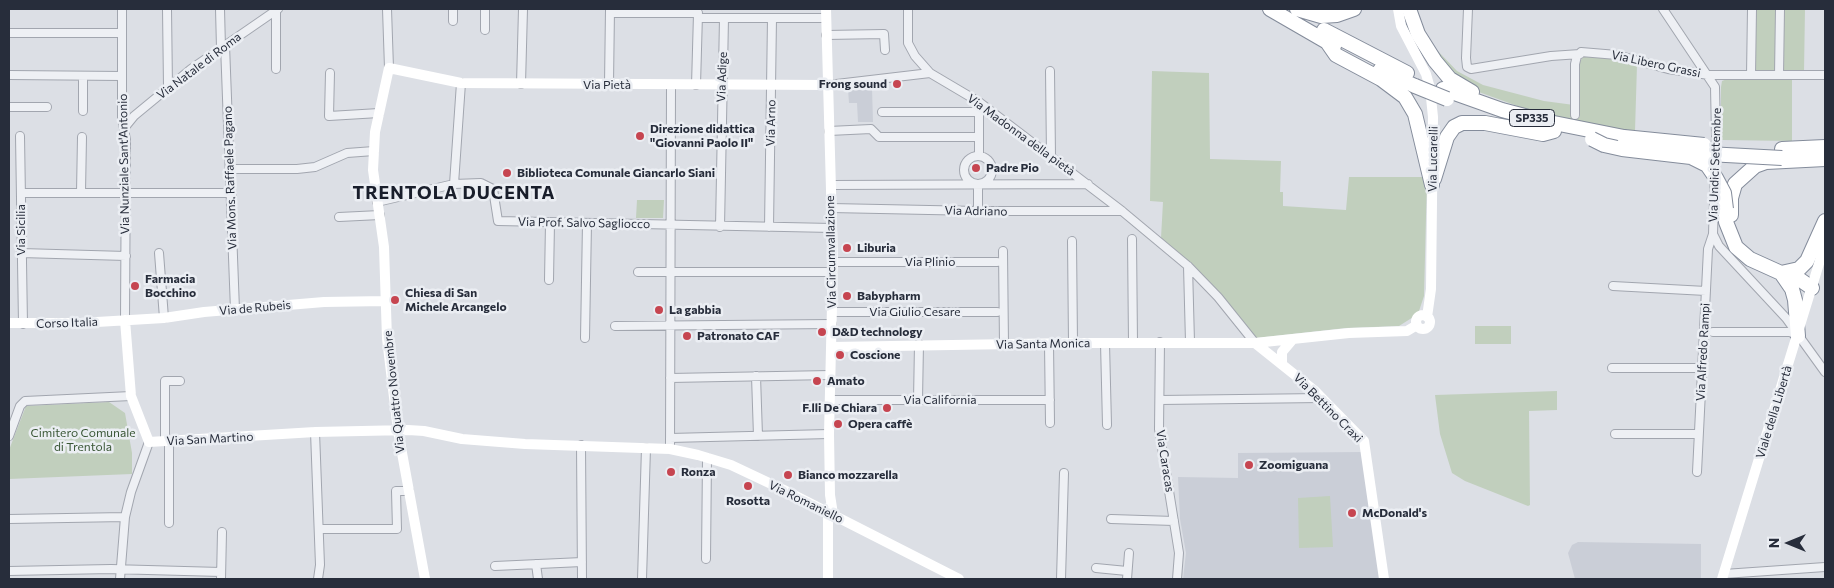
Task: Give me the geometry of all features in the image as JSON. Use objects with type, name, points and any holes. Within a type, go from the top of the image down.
[{"type":"highway","name":"SP335","points":[[1270,9],[1377,69],[1415,81],[1445,94],[1468,107],[1613,147],[1692,157],[1706,166],[1716,178],[1729,203]]},
{"type":"highway","name":"SP335","points":[[1288,9],[1415,81]]},
{"type":"highway","points":[[1297,9],[1322,16],[1337,15],[1354,9]]},
{"type":"highway","points":[[1409,9],[1418,34],[1434,62],[1450,79],[1470,92],[1514,105],[1544,121]]},
{"type":"highway","points":[[1327,42],[1336,55],[1380,79],[1405,97],[1415,114],[1432,185]]},
{"type":"highway","name":"SP335","points":[[1445,94],[1623,142],[1719,155],[1825,158]]},
{"type":"highway","points":[[1432,185],[1447,137],[1454,127],[1462,123],[1484,123],[1543,134],[1554,131]]},
{"type":"highway","name":"SP335","points":[[1592,140],[1782,149],[1825,147]]},
{"type":"highway","name":"SP335","points":[[1812,288],[1802,287],[1785,275],[1750,259],[1736,247],[1729,234],[1726,222],[1729,203],[1736,184],[1755,166],[1766,162],[1825,158]]},
{"type":"highway","points":[[1798,336],[1795,300],[1785,275],[1799,269],[1807,261],[1825,221]]},
{"type":"street","name":"Via Nunziale Sant'Antonio","points":[[122,9],[122,117],[125,127],[125,320]]},
{"type":"street","points":[[167,9],[168,87]]},
{"type":"street","name":"Via Mons. Raffaele Pagano","points":[[220,9],[232,194],[235,310]]},
{"type":"street","name":"Via Natale di Roma","points":[[125,127],[168,87],[277,9]]},
{"type":"street","name":"Via Natale di Roma","points":[[276,69],[277,9]]},
{"type":"street","points":[[387,9],[389,68]]},
{"type":"street","points":[[452,21],[453,9]]},
{"type":"street","points":[[485,9],[485,30]]},
{"type":"street","points":[[521,84],[523,9]]},
{"type":"street","points":[[908,9],[908,43],[915,56],[930,73]]},
{"type":"street","name":"Via Lucarelli","points":[[1255,342],[1407,331],[1417,325],[1419,317],[1427,317],[1432,289],[1433,117],[1430,88],[1426,74],[1401,26],[1398,9]]},
{"type":"street","name":"Via Libero Grassi","points":[[1468,9],[1466,58],[1467,67],[1471,70],[1551,56],[1597,52],[1668,69],[1709,75],[1825,75]]},
{"type":"street","name":"Via Undici Settembre","points":[[1662,9],[1709,75],[1717,97],[1713,234],[1718,246],[1786,318],[1825,372]]},
{"type":"street","points":[[1751,75],[1752,9]]},
{"type":"street","points":[[1779,75],[1780,9]]},
{"type":"street","points":[[609,84],[610,11],[698,13],[724,18],[772,18],[826,14]]},
{"type":"street","points":[[696,85],[698,13]]},
{"type":"street","name":"Via Circumvallazione","points":[[826,14],[833,267],[827,506],[828,579]]},
{"type":"street","name":"Via Adige","points":[[720,227],[724,18]]},
{"type":"street","name":"Via Arno","points":[[769,227],[772,18]]},
{"type":"street","points":[[9,33],[122,33]]},
{"type":"street","points":[[826,36],[884,34],[885,50]]},
{"type":"street","points":[[1576,115],[1576,64],[1580,54]]},
{"type":"street","name":"Via Pietà","points":[[389,68],[460,83],[828,85]]},
{"type":"street","name":"Via Quattro Novembre","points":[[389,68],[379,112],[373,170],[384,247],[386,301],[398,431],[425,579]]},
{"type":"street","points":[[1050,71],[1051,156]]},
{"type":"street","points":[[330,73],[329,116],[379,112]]},
{"type":"street","points":[[828,85],[930,73]]},
{"type":"street","name":"Via Madonna della pietà","points":[[930,73],[979,102],[1122,211],[1188,266],[1218,297],[1255,342]]},
{"type":"street","points":[[9,75],[122,76]]},
{"type":"street","points":[[84,76],[84,111]]},
{"type":"street","points":[[377,202],[454,184],[460,83]]},
{"type":"street","points":[[670,449],[671,85]]},
{"type":"street","points":[[979,102],[979,156]]},
{"type":"street","points":[[9,107],[47,107]]},
{"type":"street","points":[[882,112],[979,112]]},
{"type":"street","points":[[829,131],[871,129],[880,137],[979,137]]},
{"type":"street","name":"Via Sicilia","points":[[20,136],[23,324]]},
{"type":"street","points":[[81,192],[82,137]]},
{"type":"street","points":[[230,169],[298,169],[315,167],[347,153],[374,150]]},
{"type":"street","points":[[979,156],[990,164],[991,173],[987,181],[978,185],[969,182],[964,170],[970,158],[979,156]]},
{"type":"street","name":"Via Prof. Salvo Sagliocco","points":[[454,184],[482,183],[492,189],[496,198],[498,221],[832,228]]},
{"type":"street","points":[[831,185],[1088,184]]},
{"type":"street","points":[[978,185],[978,211]]},
{"type":"street","points":[[21,194],[81,192],[125,195],[232,194]]},
{"type":"street","name":"Via Adriano","points":[[831,208],[1122,211]]},
{"type":"street","points":[[339,217],[380,215]]},
{"type":"street","points":[[549,280],[550,223]]},
{"type":"street","points":[[585,338],[587,223]]},
{"type":"street","name":"Via Alfredo Rampi","points":[[1696,472],[1708,249],[1713,234]]},
{"type":"street","points":[[1132,239],[1133,343]]},
{"type":"street","points":[[1072,241],[1073,342]]},
{"type":"street","name":"Viale della Libertà","points":[[1723,577],[1825,244]]},
{"type":"street","points":[[1004,251],[1004,345]]},
{"type":"street","points":[[21,254],[126,256]]},
{"type":"street","points":[[159,254],[164,318]]},
{"type":"street","name":"Via Plinio","points":[[638,272],[997,262]]},
{"type":"street","points":[[1188,266],[1190,342]]},
{"type":"street","points":[[1613,286],[1706,291]]},
{"type":"street","name":"Via de Rubeis","points":[[125,320],[164,318],[332,301],[386,301]]},
{"type":"street","name":"Via Giulio Cesare","points":[[832,312],[997,312]]},
{"type":"street","name":"Corso Italia","points":[[9,323],[125,320]]},
{"type":"street","name":"Via San Martino","points":[[125,320],[131,396],[148,442],[315,432],[398,431]]},
{"type":"street","points":[[615,326],[832,324]]},
{"type":"street","points":[[1713,332],[1790,332],[1798,336]]},
{"type":"street","points":[[1282,364],[1282,352],[1293,339]]},
{"type":"street","name":"Via Santa Monica","points":[[831,347],[918,344],[1004,345],[1073,342],[1255,342]]},
{"type":"street","name":"Via Caracas","points":[[1160,342],[1159,429],[1179,553],[1177,579]]},
{"type":"street","name":"Via Bettino Craxi","points":[[1255,342],[1321,398],[1358,434],[1365,445],[1384,579]]},
{"type":"street","points":[[1105,343],[1107,426]]},
{"type":"street","points":[[918,344],[918,400]]},
{"type":"street","points":[[1049,344],[1050,423]]},
{"type":"street","points":[[1612,368],[1702,368]]},
{"type":"street","points":[[670,378],[830,374]]},
{"type":"street","points":[[756,376],[758,436]]},
{"type":"street","points":[[169,524],[165,381],[180,381]]},
{"type":"street","points":[[9,436],[20,406],[25,401],[131,396]]},
{"type":"street","points":[[1160,400],[1321,398]]},
{"type":"street","name":"Via California","points":[[830,400],[1050,400]]},
{"type":"street","name":"Via Romaniello","points":[[398,431],[424,431],[462,439],[525,444],[670,449],[707,458],[731,465],[827,506],[959,579]]},
{"type":"street","points":[[315,432],[320,565],[318,579]]},
{"type":"street","points":[[670,438],[829,434]]},
{"type":"street","points":[[1615,434],[1698,434]]},
{"type":"street","points":[[120,579],[125,517],[131,492],[148,442]]},
{"type":"street","points":[[581,445],[582,579]]},
{"type":"street","points":[[642,579],[646,448]]},
{"type":"street","points":[[706,559],[707,458]]},
{"type":"street","points":[[1061,579],[1064,473]]},
{"type":"street","points":[[319,529],[397,529],[396,490],[409,491]]},
{"type":"street","points":[[9,519],[125,517]]},
{"type":"street","points":[[1111,519],[1174,521]]},
{"type":"street","points":[[9,571],[120,570],[221,576],[222,532]]},
{"type":"street","points":[[1127,579],[1129,553]]},
{"type":"street","points":[[495,566],[582,562]]},
{"type":"street","points":[[536,564],[538,579]]},
{"type":"street","points":[[1723,577],[1825,567]]},
{"type":"street","points":[[1096,568],[1127,571]]},
{"type":"shaded area","points":[[872,88],[873,122],[858,122],[857,103],[849,103],[848,89]]},
{"type":"shaded area","points":[[1363,452],[1380,579],[1183,579],[1186,553],[1180,519],[1178,477],[1238,478],[1238,453]]},
{"type":"shaded area","points":[[1578,542],[1701,544],[1701,579],[1575,579],[1568,553],[1572,545]]},
{"type":"green space","points":[[1754,9],[1777,9],[1777,73],[1754,73]]},
{"type":"green space","points":[[1783,9],[1805,9],[1804,72],[1783,71]]},
{"type":"green space","points":[[1420,23],[1433,46],[1457,71],[1483,85],[1544,101],[1574,105],[1574,117],[1580,117],[1579,63],[1583,57],[1600,57],[1637,65],[1635,131],[1587,125],[1534,112],[1476,91],[1456,80],[1432,51]]},
{"type":"green space","points":[[1152,71],[1209,73],[1210,159],[1281,161],[1280,192],[1283,192],[1283,206],[1346,210],[1349,177],[1427,177],[1424,296],[1418,314],[1399,326],[1346,328],[1256,338],[1203,276],[1161,238],[1163,202],[1150,201]]},
{"type":"green space","points":[[1727,79],[1792,79],[1792,141],[1721,140],[1721,87],[1722,81]]},
{"type":"green space","points":[[637,200],[664,200],[663,218],[636,218]]},
{"type":"green space","points":[[1475,326],[1511,326],[1511,344],[1475,344]]},
{"type":"green space","points":[[1557,391],[1557,410],[1529,411],[1530,505],[1528,506],[1465,481],[1452,473],[1440,434],[1435,395]]},
{"type":"green space","name":"Cimitero Comunale di Trentola","points":[[109,402],[125,413],[132,453],[132,474],[9,479],[9,450],[26,406]]},
{"type":"green space","points":[[1330,496],[1333,547],[1299,548],[1298,498]]},
{"type":"place","name":"Frong sound","points":[[897,84]]},
{"type":"place","name":"Direzione didattica \"Giovanni Paolo II\"","points":[[640,136]]},
{"type":"place","name":"Padre Pio","points":[[976,168]]},
{"type":"place","name":"Biblioteca Comunale Giancarlo Siani","points":[[507,173]]},
{"type":"place","name":"Liburia","points":[[847,248]]},
{"type":"place","name":"Farmacia Bocchino","points":[[135,286]]},
{"type":"place","name":"Babypharm","points":[[847,296]]},
{"type":"place","name":"Chiesa di San Michele Arcangelo","points":[[395,300]]},
{"type":"place","name":"La gabbia","points":[[659,310]]},
{"type":"place","name":"D&D technology","points":[[822,332]]},
{"type":"place","name":"Patronato CAF","points":[[687,336]]},
{"type":"place","name":"Coscione","points":[[840,355]]},
{"type":"place","name":"Amato","points":[[817,381]]},
{"type":"place","name":"F.lli De Chiara","points":[[887,408]]},
{"type":"place","name":"Opera caffè","points":[[838,424]]},
{"type":"place","name":"Zoomiguana","points":[[1249,465]]},
{"type":"place","name":"Ronza","points":[[671,472]]},
{"type":"place","name":"Bianco mozzarella","points":[[788,475]]},
{"type":"place","name":"Rosotta","points":[[748,486]]},
{"type":"place","name":"McDonald's","points":[[1352,513]]},
{"type":"district","name":"TRENTOLA DUCENTA","points":[[454,193]]}]
